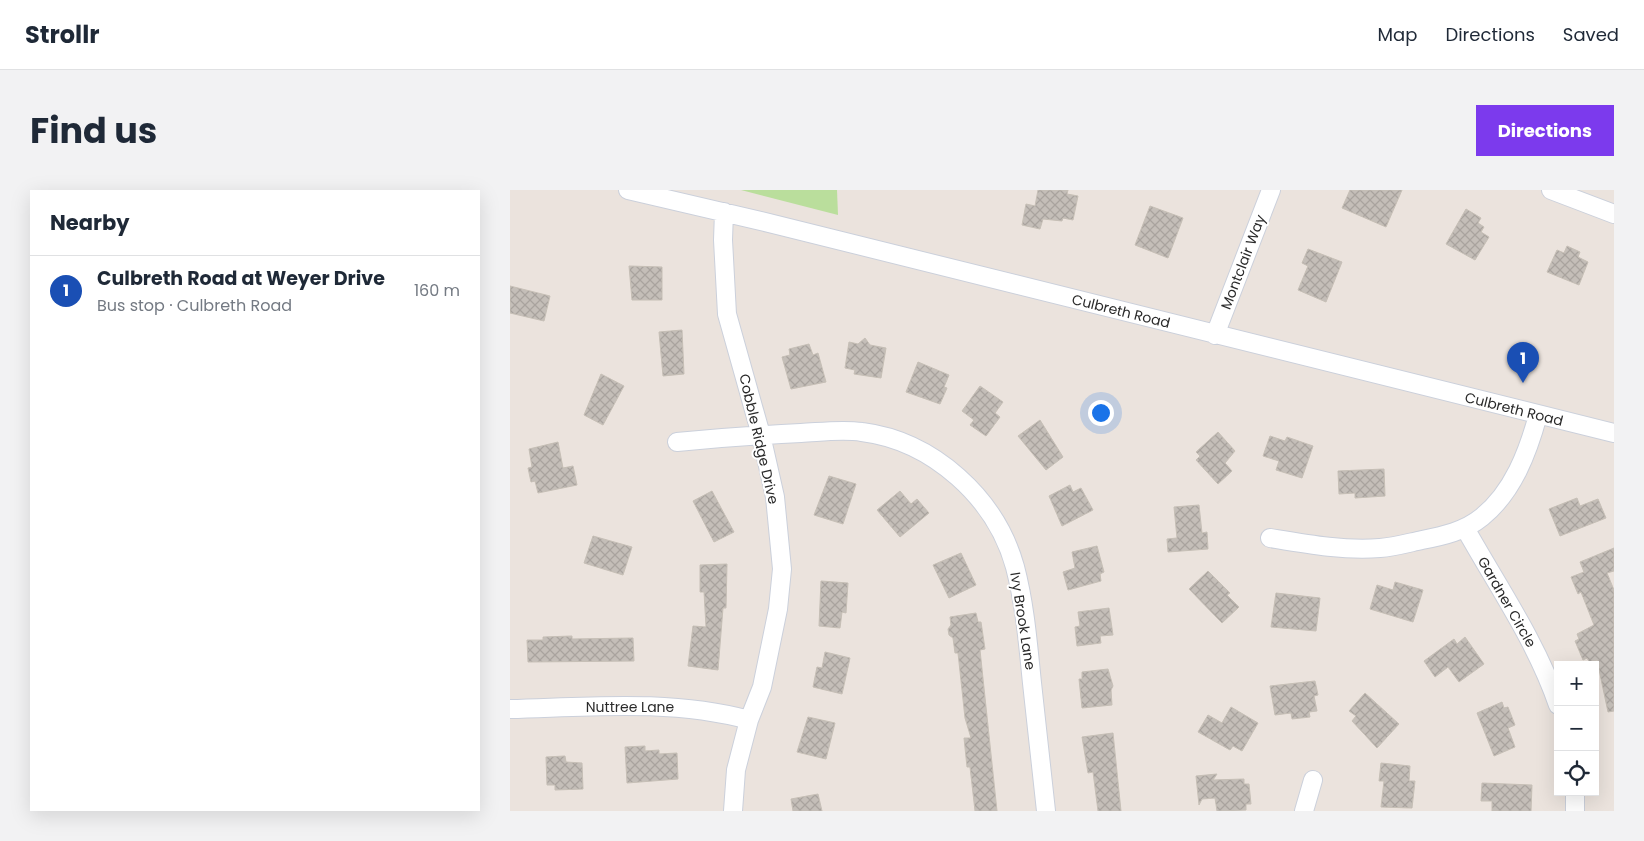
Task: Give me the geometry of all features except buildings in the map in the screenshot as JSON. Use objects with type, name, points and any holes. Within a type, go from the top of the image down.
[{"type":"street","name":"Culbreth Road","points":[[628,190],[724,212],[1614,433]]},
{"type":"street","name":"Montclair Way","points":[[1216,335],[1271,190]]},
{"type":"street","points":[[1550,190],[1614,214]]},
{"type":"street","name":"Cobble Ridge Drive","points":[[724,212],[723,240],[727,314],[761,435],[775,497],[782,580],[762,687],[749,720],[736,770],[733,811]]},
{"type":"street","points":[[1270,538],[1322,547],[1381,548],[1440,537],[1466,528],[1492,507],[1516,475],[1531,440],[1538,415]]},
{"type":"street","name":"Ivy Brook Lane","points":[[676,442],[761,435],[861,432],[913,446],[938,461],[984,504],[1002,536],[1014,566],[1023,607],[1046,811]]},
{"type":"street","name":"Gardner Circle","points":[[1466,528],[1517,615],[1545,671],[1554,695]]},
{"type":"street","name":"Nuttree Lane","points":[[510,709],[617,706],[700,708],[749,720]]},
{"type":"street","points":[[1304,811],[1313,780]]},
{"type":"street","points":[[1575,796],[1575,811]]},
{"type":"green space","points":[[741,190],[837,190],[838,215]]},
{"type":"place","name":"Culbreth Road at Weyer Drive","points":[[1523,383]]}]
